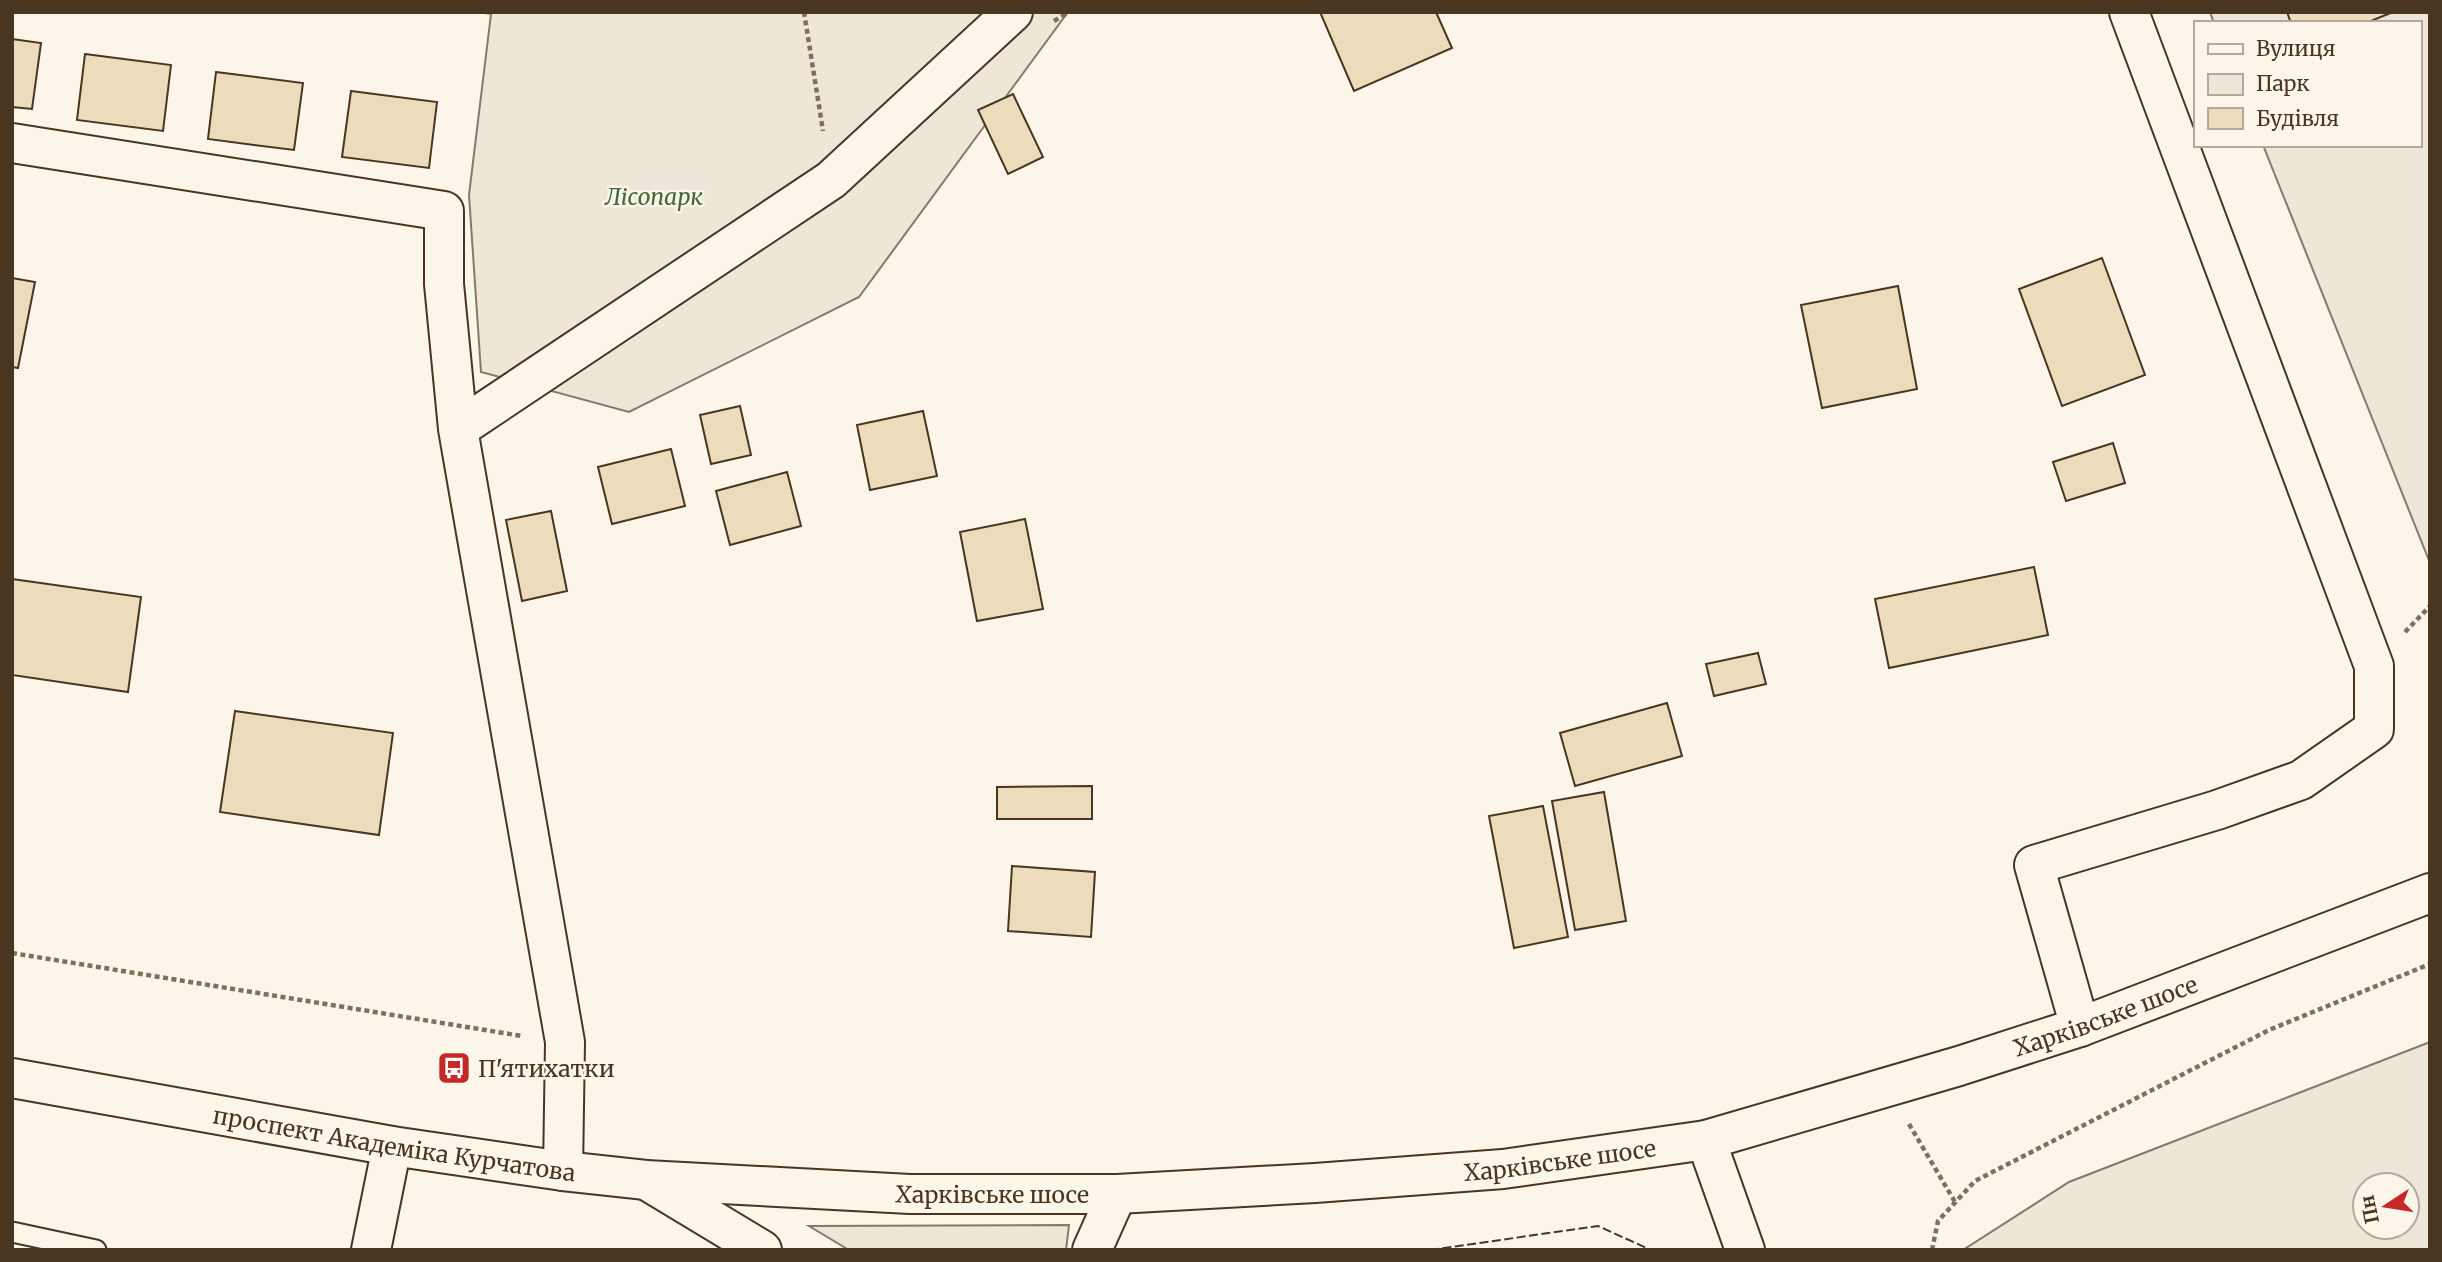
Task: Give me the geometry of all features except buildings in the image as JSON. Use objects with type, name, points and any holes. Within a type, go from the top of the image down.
[{"type":"street","points":[[458,429],[831,180],[1013,12]]},
{"type":"street","points":[[2080,1027],[2034,865],[2217,810],[2301,780],[2374,729],[2374,666],[2129,12]]},
{"type":"street","points":[[12,143],[444,211],[444,284],[458,429],[565,1042],[563,1171]]},
{"type":"street","name":"Харківське шосе","points":[[646,1180],[910,1194],[1117,1194],[1503,1169],[1706,1140],[1959,1066],[2080,1027],[2430,893]]},
{"type":"street","name":"проспект Академіка Курчатова","points":[[12,1078],[392,1146],[646,1180],[762,1250]]},
{"type":"street","points":[[1706,1140],[1745,1250]]},
{"type":"street","points":[[371,1250],[392,1146]]},
{"type":"street","points":[[1092,1250],[1117,1194]]},
{"type":"lane","points":[[12,1232],[96,1250]]},
{"type":"path","points":[[804,12],[831,180]]},
{"type":"path","points":[[12,953],[491,1032]]},
{"type":"path","points":[[1932,1250],[1938,1221],[1975,1181],[2269,1030],[2430,964]]},
{"type":"path","points":[[1887,1087],[1955,1202]]},
{"type":"green space","name":"Лісопарк","points":[[479,12],[1068,12],[859,297],[629,412],[481,372],[469,195],[491,14]]},
{"type":"green space","points":[[2210,12],[2430,12],[2430,563],[2264,147],[2421,147],[2421,21],[2213,21]]},
{"type":"green space","points":[[2430,1042],[2430,1250],[1963,1250],[2069,1182]]},
{"type":"green space","points":[[1069,1225],[1066,1250],[849,1250],[809,1226]]},
{"type":"fence","points":[[1430,1250],[1598,1226],[1651,1250]]},
{"type":"place","name":"П'ятихатки","points":[[454,1068]]}]
